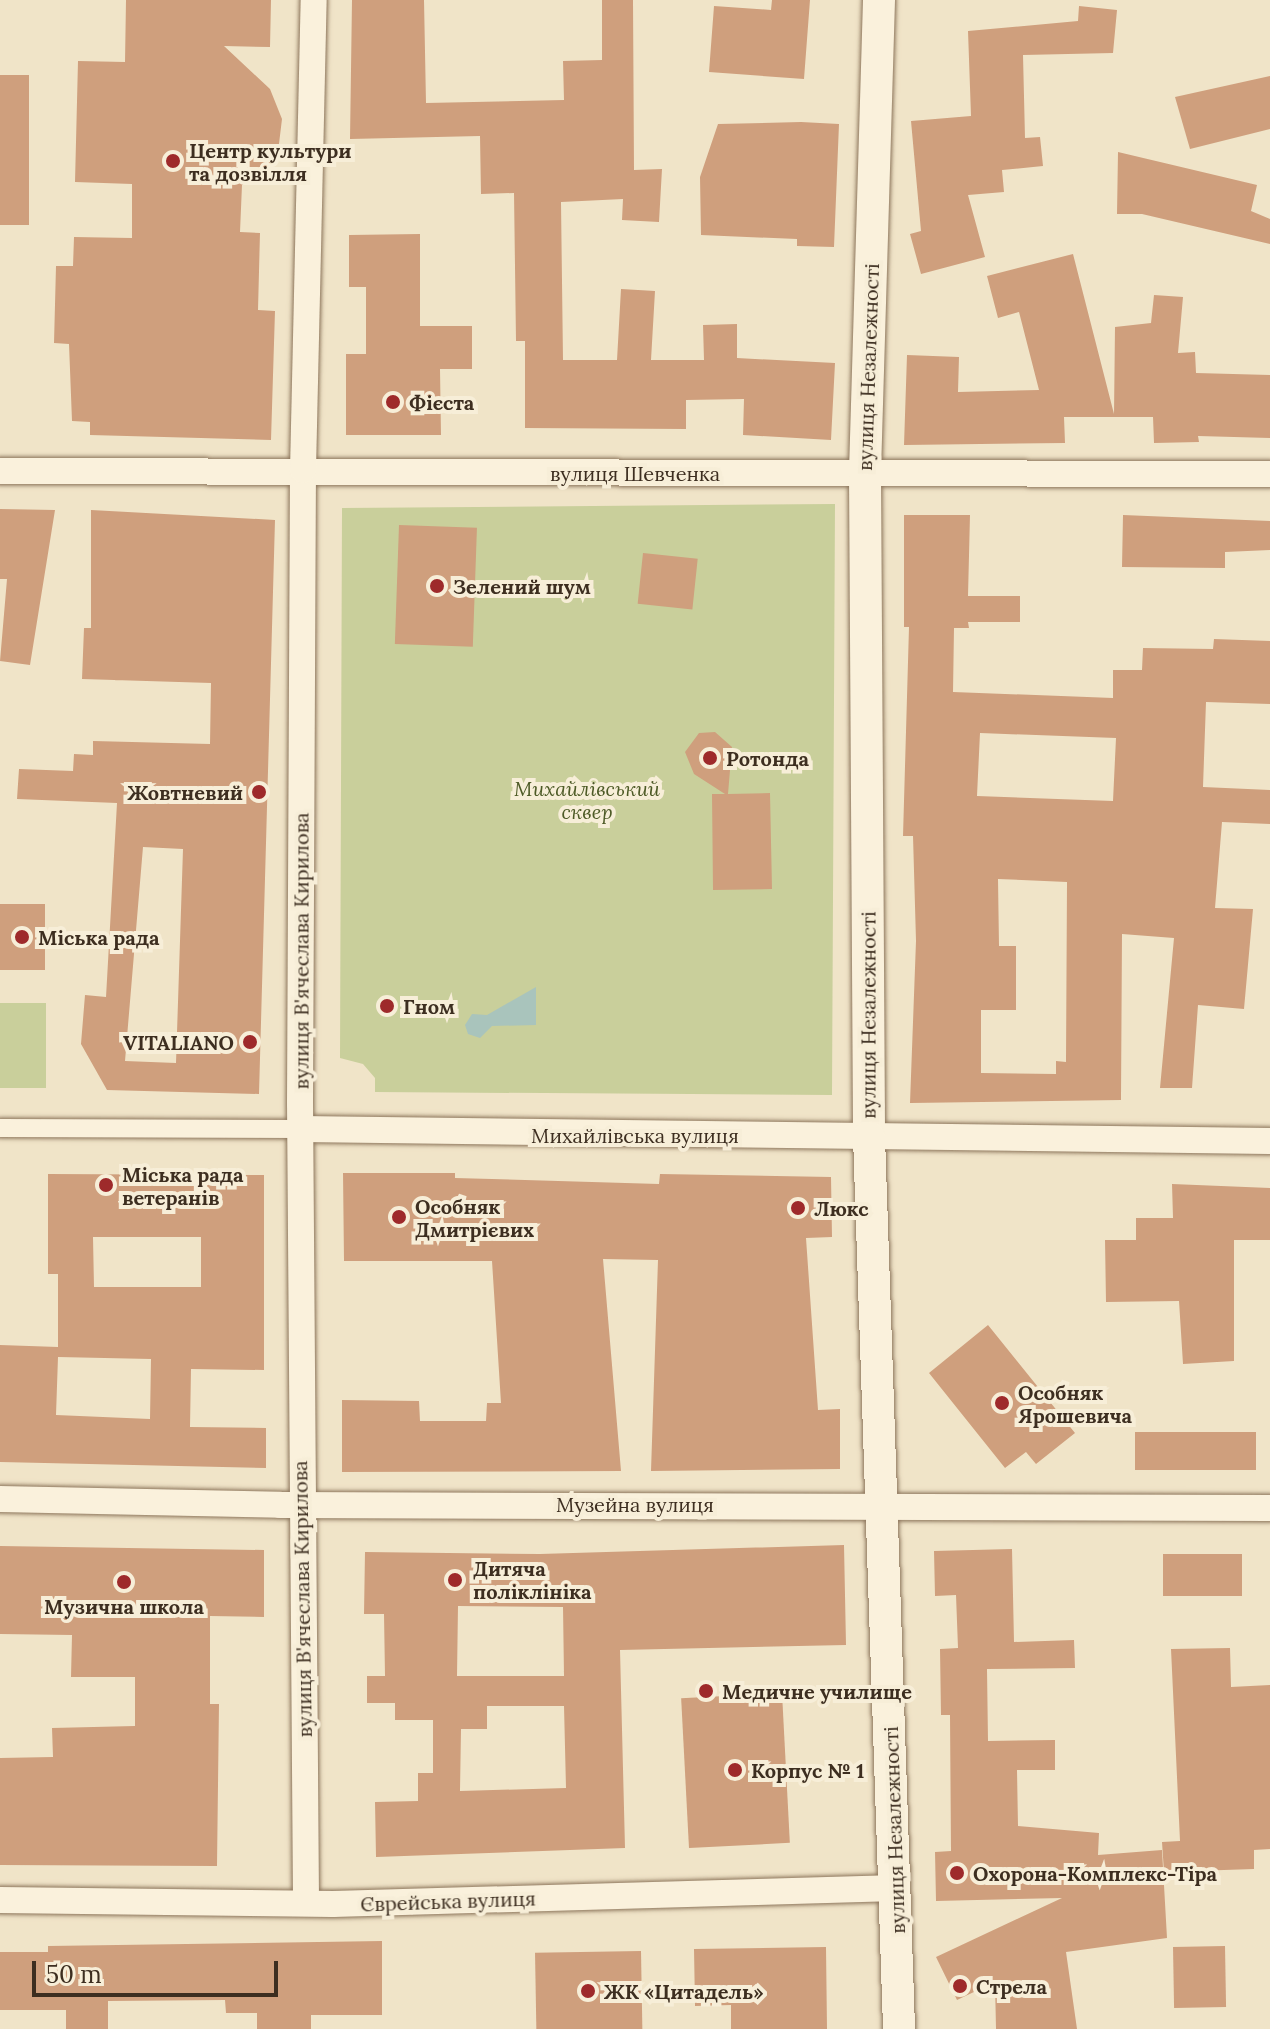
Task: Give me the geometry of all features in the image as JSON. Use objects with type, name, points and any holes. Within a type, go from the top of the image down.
[{"type":"street","name":"вулиця В'ячеслава Кирилова","points":[[306,1901],[300,1502],[300,1129],[303,470],[314,0]]},
{"type":"street","name":"вулиця Незалежності","points":[[879,0],[865,473],[869,1137],[897,1888],[899,2029]]},
{"type":"street","name":"вулиця Шевченка","points":[[0,471],[1270,474]]},
{"type":"street","name":"Михайлівська вулиця","points":[[0,1128],[1270,1141]]},
{"type":"street","name":"Музейна вулиця","points":[[0,1499],[1270,1508]]},
{"type":"street","name":"Єврейська вулиця","points":[[0,1900],[306,1901],[897,1888]]},
{"type":"green space","name":"Михайлівський сквер","points":[[835,504],[832,1095],[375,1092],[375,1078],[363,1064],[340,1058],[342,508]]},
{"type":"green space","points":[[0,1003],[46,1003],[46,1088],[0,1088]]},
{"type":"water","points":[[536,987],[536,1025],[492,1026],[480,1038],[468,1034],[465,1025],[472,1014],[487,1015]]},
{"type":"building","points":[[126,0],[271,0],[270,47],[224,46],[270,89],[282,119],[278,152],[263,171],[242,185],[240,232],[260,233],[258,310],[275,311],[271,440],[90,435],[90,422],[72,421],[69,344],[54,343],[56,266],[73,266],[74,237],[132,238],[132,184],[75,182],[78,61],[125,62]]},
{"type":"building","points":[[352,0],[424,0],[426,103],[564,100],[563,61],[602,60],[602,0],[633,0],[634,170],[662,169],[659,222],[622,220],[623,199],[561,202],[563,360],[617,360],[621,289],[655,291],[651,360],[704,360],[703,325],[737,324],[737,358],[835,363],[831,440],[743,435],[744,399],[686,400],[686,429],[525,428],[525,341],[516,341],[514,193],[481,194],[480,136],[350,139]]},
{"type":"building","points":[[772,0],[810,0],[804,79],[709,72],[714,6],[771,10]]},
{"type":"building","points":[[1079,6],[1117,10],[1113,53],[1023,55],[1025,138],[1040,137],[1043,166],[1002,170],[1004,192],[968,195],[985,257],[921,274],[910,234],[921,231],[911,121],[971,116],[968,31],[1078,21]]},
{"type":"building","points":[[0,75],[29,75],[29,225],[0,225]]},
{"type":"building","points":[[1270,76],[1270,129],[1190,149],[1175,97]]},
{"type":"building","points":[[718,124],[839,124],[834,247],[797,246],[797,239],[701,235],[700,177]]},
{"type":"building","points":[[1118,152],[1257,185],[1251,211],[1270,219],[1270,244],[1142,214],[1117,214]]},
{"type":"building","name":"Фієста","points":[[420,234],[420,326],[472,326],[472,369],[440,369],[441,435],[346,435],[346,354],[366,354],[366,287],[349,287],[349,235]]},
{"type":"building","points":[[1073,254],[1114,414],[1115,327],[1151,323],[1154,295],[1183,297],[1178,353],[1195,352],[1196,373],[1270,375],[1270,438],[1198,436],[1199,442],[1154,443],[1153,417],[1064,417],[1065,443],[904,445],[907,355],[959,357],[958,392],[1039,390],[1019,312],[998,318],[987,276]]},
{"type":"building","points":[[0,509],[55,510],[30,665],[0,661],[7,579],[0,579]]},
{"type":"building","points":[[91,510],[275,520],[259,1094],[107,1090],[81,1044],[85,995],[106,997],[117,803],[17,799],[19,769],[73,771],[74,754],[93,755],[93,741],[210,744],[211,683],[82,679],[84,628],[91,628]],"holes":[[[143,847],[183,849],[176,1063],[125,1061]]]},
{"type":"building","points":[[904,515],[970,515],[968,596],[1020,596],[1020,622],[968,622],[969,628],[954,628],[953,692],[1113,698],[1113,670],[1142,670],[1143,648],[1213,649],[1214,639],[1270,641],[1270,704],[1206,702],[1203,787],[1270,790],[1270,824],[1222,822],[1215,908],[1253,909],[1244,1009],[1198,1005],[1192,1088],[1160,1088],[1174,938],[1122,934],[1121,1100],[910,1103],[916,941],[913,836],[903,836],[909,627],[904,627]],"holes":[[[980,733],[1116,738],[1113,801],[977,796]],[[998,879],[1067,882],[1066,1062],[1056,1061],[1056,1074],[981,1073],[981,1010],[1016,1010],[1016,946],[999,946]]]},
{"type":"building","points":[[1123,515],[1270,521],[1270,550],[1225,552],[1225,568],[1122,567]]},
{"type":"building","name":"Зелений шум","points":[[399,525],[477,528],[473,647],[395,644]]},
{"type":"building","points":[[643,553],[698,559],[692,609],[638,604]]},
{"type":"building","points":[[715,732],[732,747],[728,794],[770,793],[772,889],[713,890],[712,794],[725,794],[694,774],[685,752],[699,733]]},
{"type":"building","name":"Міська рада","points":[[0,904],[45,904],[45,970],[0,970]]},
{"type":"building","points":[[343,1173],[455,1173],[455,1178],[659,1184],[660,1174],[831,1177],[832,1237],[806,1238],[818,1410],[840,1409],[840,1469],[651,1471],[658,1260],[603,1259],[621,1471],[342,1472],[342,1400],[419,1401],[420,1421],[486,1421],[487,1403],[501,1403],[492,1261],[344,1261]]},
{"type":"building","points":[[48,1174],[264,1175],[264,1370],[191,1369],[190,1427],[266,1428],[266,1468],[0,1462],[0,1345],[58,1347],[58,1274],[48,1274]],"holes":[[[93,1237],[201,1237],[201,1287],[94,1287]],[[58,1357],[151,1359],[150,1419],[56,1415]]]},
{"type":"building","points":[[1172,1184],[1270,1188],[1270,1240],[1234,1240],[1234,1361],[1183,1364],[1179,1301],[1106,1302],[1105,1240],[1136,1240],[1136,1218],[1173,1218]]},
{"type":"building","name":"Особняк Ярошевича","points":[[988,1325],[1075,1433],[1036,1464],[1026,1452],[1005,1468],[929,1373]]},
{"type":"building","points":[[1135,1432],[1256,1432],[1256,1470],[1135,1470]]},
{"type":"building","points":[[844,1545],[846,1645],[620,1650],[625,1848],[376,1857],[375,1802],[418,1801],[418,1773],[433,1773],[433,1720],[395,1720],[395,1703],[367,1703],[367,1676],[385,1676],[384,1614],[364,1614],[365,1552],[540,1554]],"holes":[[[458,1606],[563,1607],[564,1676],[457,1676]],[[487,1706],[564,1706],[566,1788],[460,1791],[461,1729],[487,1729]]]},
{"type":"building","points":[[0,1546],[264,1550],[264,1617],[210,1616],[210,1704],[219,1704],[217,1866],[0,1865],[0,1758],[53,1757],[52,1728],[135,1726],[135,1677],[71,1677],[72,1635],[0,1634]]},
{"type":"building","points":[[1012,1549],[1014,1642],[1074,1640],[1075,1668],[987,1669],[988,1741],[1055,1740],[1055,1770],[1017,1770],[1018,1826],[1099,1833],[1098,1855],[1162,1850],[1167,1938],[1066,1952],[1077,2029],[996,2029],[995,1982],[957,2000],[936,1957],[1062,1898],[936,1901],[935,1852],[951,1851],[950,1715],[941,1715],[940,1649],[958,1648],[956,1595],[935,1596],[934,1551]]},
{"type":"building","points":[[1163,1554],[1242,1554],[1242,1596],[1163,1596]]},
{"type":"building","points":[[1230,1648],[1231,1687],[1270,1685],[1270,1849],[1254,1850],[1254,1869],[1164,1872],[1162,1842],[1180,1841],[1171,1649]]},
{"type":"building","name":"Корпус № 1","points":[[782,1693],[790,1843],[689,1848],[681,1698]]},
{"type":"building","points":[[382,1941],[382,2015],[311,2015],[311,2029],[257,2029],[257,2013],[226,2013],[225,2000],[108,2001],[108,2029],[66,2029],[66,2010],[0,2010],[0,1952],[48,1952],[48,1946]]},
{"type":"building","points":[[1225,1946],[1226,2007],[1174,2008],[1173,1947]]},
{"type":"building","points":[[826,1947],[827,2029],[731,2029],[731,2005],[695,2006],[694,1949]]},
{"type":"building","name":"ЖК «Цитадель»","points":[[641,1951],[642,2029],[536,2029],[535,1953]]},
{"type":"place","name":"Центр культури та дозвілля","points":[[173,161]]},
{"type":"place","name":"Фієста","points":[[393,402]]},
{"type":"place","name":"Зелений шум","points":[[437,586]]},
{"type":"place","name":"Ротонда","points":[[710,758]]},
{"type":"place","name":"Жовтневий","points":[[259,792]]},
{"type":"place","name":"Міська рада","points":[[22,937]]},
{"type":"place","name":"Гном","points":[[387,1006]]},
{"type":"place","name":"VITALIANO","points":[[250,1042]]},
{"type":"place","name":"Міська рада ветеранів","points":[[106,1185]]},
{"type":"place","name":"Люкс","points":[[798,1208]]},
{"type":"place","name":"Особняк Дмитрієвих","points":[[399,1217]]},
{"type":"place","name":"Особняк Ярошевича","points":[[1002,1403]]},
{"type":"place","name":"Дитяча поліклініка","points":[[455,1580]]},
{"type":"place","name":"Музична школа","points":[[124,1582]]},
{"type":"place","name":"Медичне училище","points":[[706,1691]]},
{"type":"place","name":"Корпус № 1","points":[[735,1770]]},
{"type":"place","name":"Охорона-Комплекс-Тіра","points":[[957,1873]]},
{"type":"place","name":"Стрела","points":[[960,1986]]},
{"type":"place","name":"ЖК «Цитадель»","points":[[588,1991]]}]
